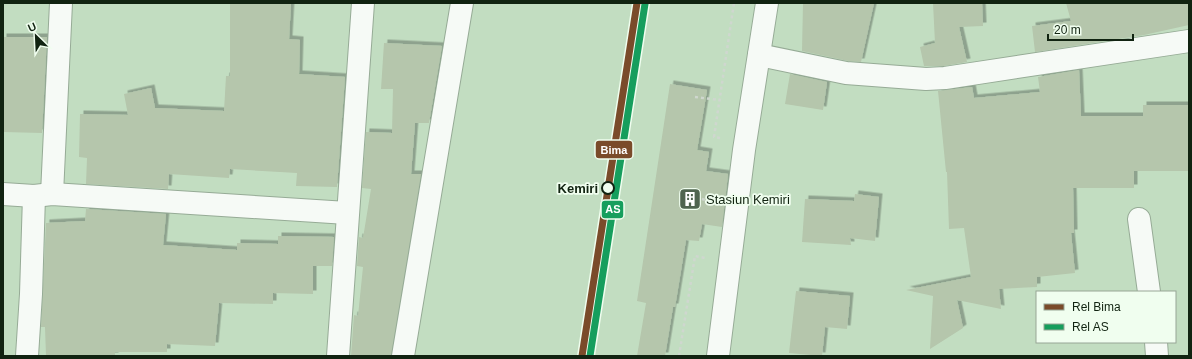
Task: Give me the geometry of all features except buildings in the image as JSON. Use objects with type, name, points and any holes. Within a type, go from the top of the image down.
[{"type":"street","points":[[27,356],[31,294],[43,195],[61,3]]},
{"type":"street","points":[[338,356],[363,3]]},
{"type":"street","points":[[403,356],[462,3]]},
{"type":"street","points":[[718,356],[744,150],[767,3]]},
{"type":"street","points":[[758,54],[846,73],[926,79],[946,78],[1189,41]]},
{"type":"street","points":[[3,194],[43,195],[347,214]]},
{"type":"street","points":[[1139,219],[1149,291]]},
{"type":"street","points":[[1156,343],[1157,356]]},
{"type":"path","points":[[725,139],[714,137],[734,3]]},
{"type":"path","points":[[695,97],[720,100]]},
{"type":"path","points":[[702,200],[714,202]]},
{"type":"path","points":[[678,356],[695,256],[705,258],[706,251]]},
{"type":"rail line","name":"Bima","points":[[582,356],[637,3]]},
{"type":"rail line","name":"AS","points":[[590,356],[645,4]]},
{"type":"place","name":"Kemiri","points":[[608,188]]},
{"type":"place","name":"Stasiun Kemiri","points":[[690,199]]}]
